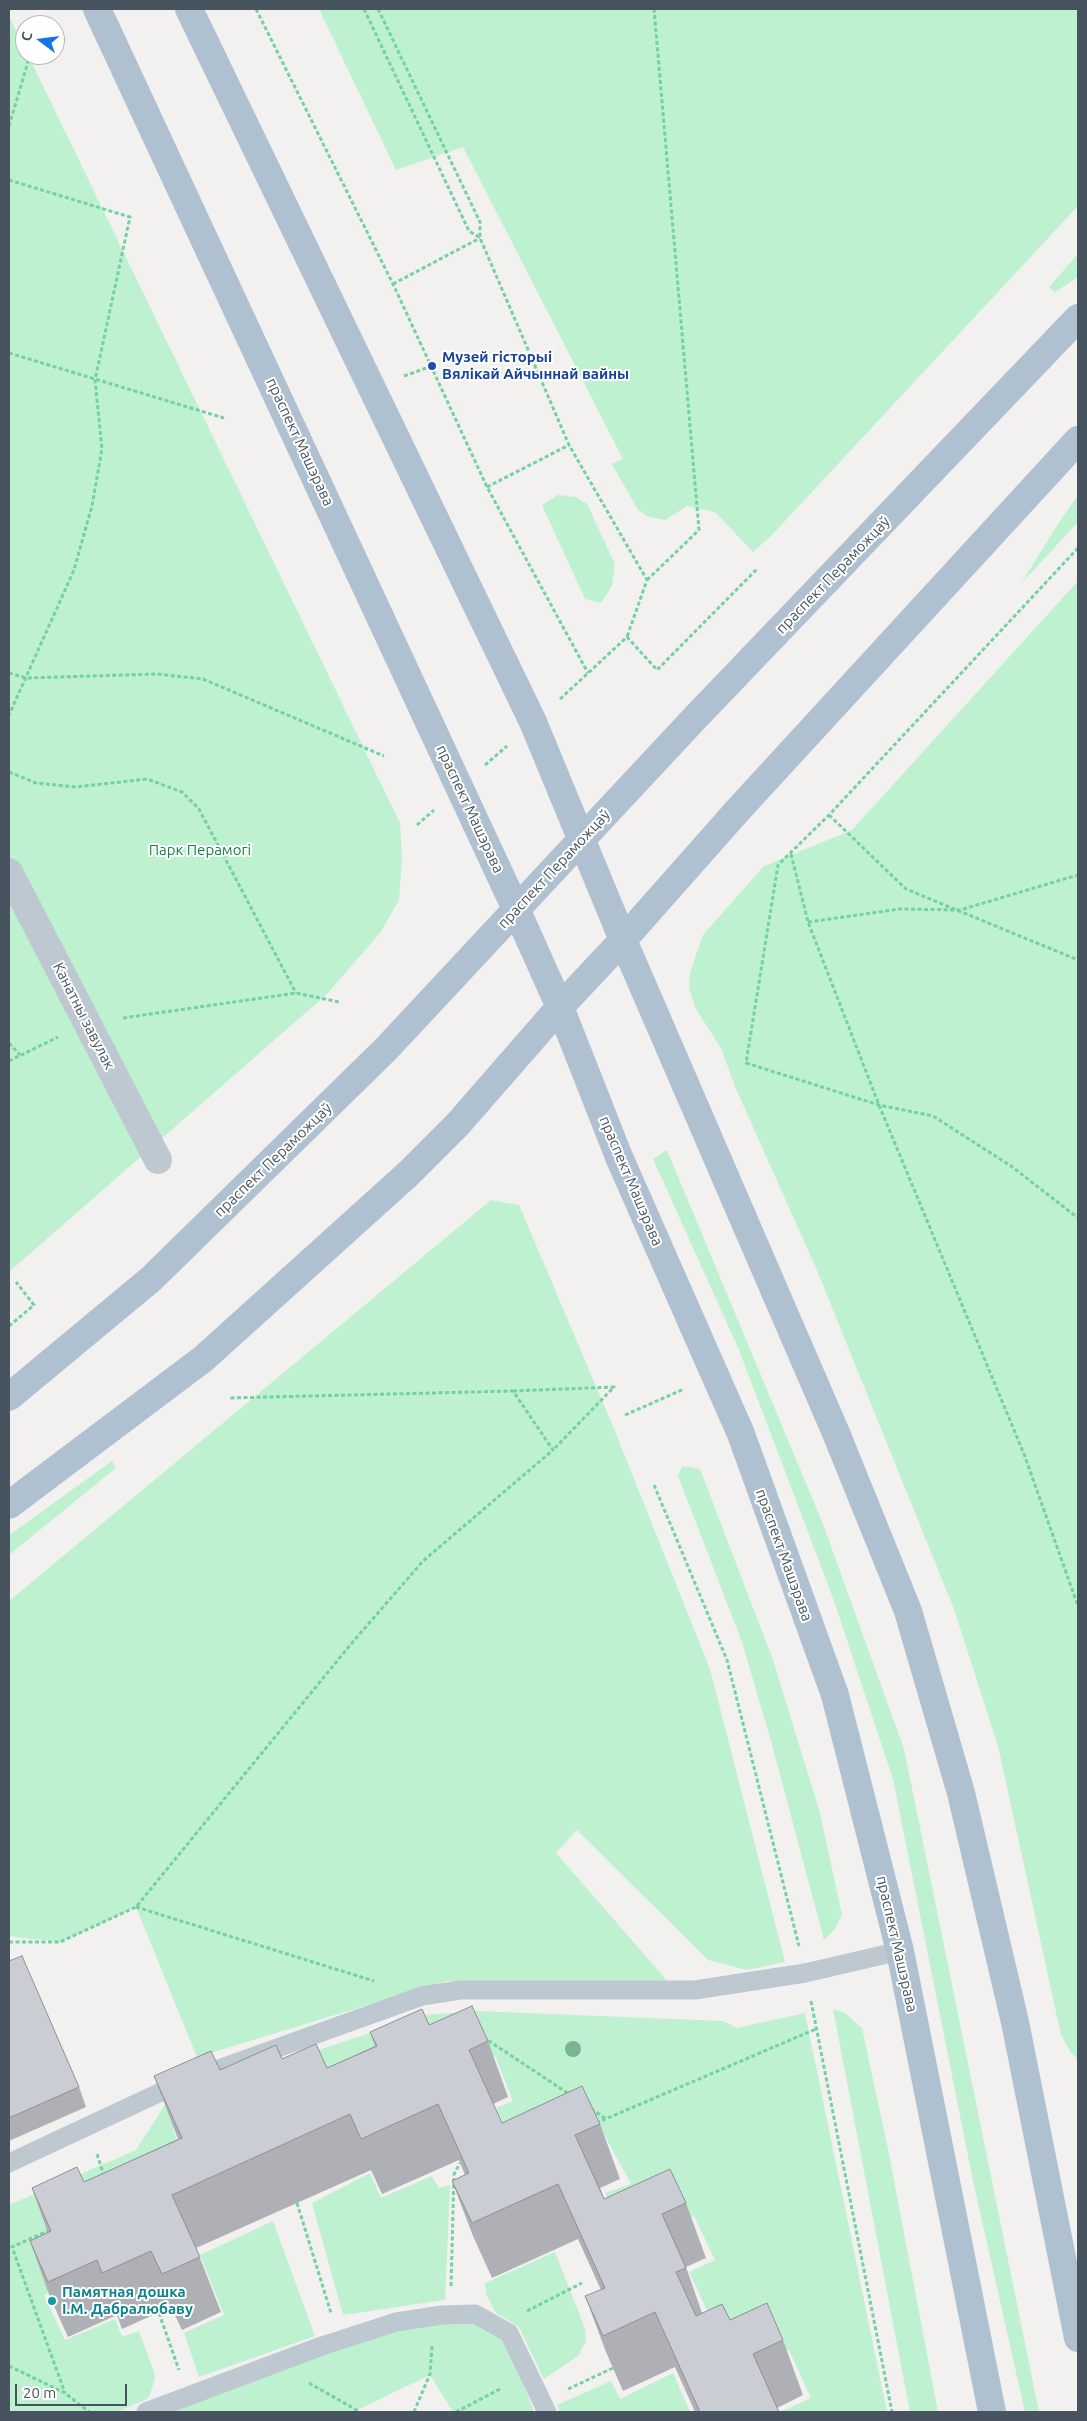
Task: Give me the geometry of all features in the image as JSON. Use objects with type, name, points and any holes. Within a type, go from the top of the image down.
[{"type":"main road","name":"праспект Машэрава","points":[[97,9],[516,909],[560,1007],[619,1157],[741,1434],[835,1695],[900,1951],[992,2412]]},
{"type":"main road","points":[[189,9],[534,722],[624,940],[836,1434],[908,1611],[961,1793],[1015,2022],[1078,2338]]},
{"type":"main road","name":"праспект Пераможцаў","points":[[9,1397],[151,1279],[386,1050],[694,720],[1078,318]]},
{"type":"main road","points":[[9,1505],[203,1359],[408,1174],[458,1124],[560,1007],[624,940],[738,810],[1078,440]]},
{"type":"street","name":"Канатны завулак","points":[[9,872],[158,1160]]},
{"type":"lane","points":[[9,2163],[180,2083],[422,1996],[460,1990],[695,1990],[805,1973],[900,1951]]},
{"type":"lane","points":[[146,2412],[277,2363],[396,2322],[434,2316],[475,2314],[509,2333],[530,2373],[547,2412]]},
{"type":"path","points":[[256,9],[393,284],[487,487],[588,673]]},
{"type":"path","points":[[364,9],[469,231],[480,238]]},
{"type":"path","points":[[378,9],[480,222],[480,238],[569,445],[647,580]]},
{"type":"path","points":[[417,825],[568,692],[627,637],[647,580],[699,530],[654,9]]},
{"type":"path","points":[[9,126],[27,65]]},
{"type":"path","points":[[9,180],[130,217],[95,380],[102,449],[92,506],[74,570],[9,715]]},
{"type":"path","points":[[393,284],[480,238]]},
{"type":"path","points":[[9,353],[224,418]]},
{"type":"path","points":[[487,487],[569,445]]},
{"type":"path","points":[[1078,548],[829,815],[778,865],[746,1063],[879,1105],[933,1116],[1011,1166],[1078,1218]]},
{"type":"path","points":[[627,637],[657,670],[757,569]]},
{"type":"path","points":[[9,673],[26,678],[157,674],[203,679],[384,756]]},
{"type":"path","points":[[9,772],[36,783],[76,787],[147,779],[182,792],[199,809],[296,993]]},
{"type":"path","points":[[829,815],[906,889],[1078,960]]},
{"type":"path","points":[[791,854],[808,922],[879,1105],[1024,1454],[1078,1606]]},
{"type":"path","points":[[808,922],[900,909],[960,910],[1078,875]]},
{"type":"path","points":[[9,1061],[87,1023],[296,993],[339,1002]]},
{"type":"path","points":[[9,1043],[20,1055]]},
{"type":"path","points":[[9,1326],[34,1305],[16,1282]]},
{"type":"path","points":[[625,1415],[716,1376]]},
{"type":"path","points":[[9,1942],[60,1942],[136,1906],[351,1644],[423,1561],[553,1450],[614,1388],[229,1398]]},
{"type":"path","points":[[513,1392],[553,1450]]},
{"type":"path","points":[[588,2126],[816,2029]]},
{"type":"path","points":[[88,2127],[107,2183]]},
{"type":"path","points":[[450,2287],[454,2174],[460,2163]]},
{"type":"path","points":[[297,2203],[332,2314]]},
{"type":"path","points":[[54,2228],[12,2247],[65,2393]]},
{"type":"path","points":[[521,2314],[582,2283]]},
{"type":"path","points":[[159,2313],[180,2372]]},
{"type":"path","points":[[414,2412],[430,2374],[434,2316]]},
{"type":"path","points":[[277,2363],[360,2412]]},
{"type":"path","points":[[9,2366],[65,2393],[90,2412]]},
{"type":"path","points":[[564,2391],[613,2368]]},
{"type":"path","points":[[456,2412],[530,2373]]},
{"type":"green space","points":[[319,9],[1078,9],[1078,206],[771,536],[753,552],[715,512],[687,506],[665,520],[649,517],[638,510],[612,464],[623,459],[463,147],[396,170]]},
{"type":"green space","name":"Парк Перамогі","points":[[9,16],[15,28],[15,65],[33,65],[400,823],[402,860],[399,900],[380,933],[327,994],[9,1272]]},
{"type":"green space","points":[[1078,254],[1078,277],[1055,292],[1049,287]]},
{"type":"green space","points":[[558,495],[576,497],[587,504],[615,564],[612,586],[601,603],[585,599],[542,505]]},
{"type":"green space","points":[[1078,495],[1078,522],[1021,584],[1056,527]]},
{"type":"green space","points":[[1078,581],[1078,2059],[1071,2053],[1061,2035],[998,1746],[954,1609],[816,1268],[736,1089],[721,1048],[696,1009],[689,988],[690,972],[703,935],[764,866],[852,830]]},
{"type":"green space","points":[[667,1150],[823,1524],[904,1749],[1039,2412],[1025,2412],[973,2181],[893,1779],[833,1598],[739,1350],[653,1159]]},
{"type":"green space","points":[[491,1200],[519,1205],[615,1431],[710,1669],[785,1962],[747,1970],[708,1960],[577,1830],[556,1853],[669,1983],[447,1981],[197,2057],[136,1907],[60,1942],[9,1936],[9,1601]]},
{"type":"green space","points":[[112,1461],[116,1468],[9,1555],[9,1535]]},
{"type":"green space","points":[[682,1466],[700,1469],[773,1660],[820,1813],[842,1915],[834,1930],[824,1940],[771,1741],[742,1642],[678,1476]]},
{"type":"green space","points":[[833,2009],[845,2013],[862,2028],[888,2149],[938,2412],[910,2412]]},
{"type":"green space","points":[[476,2011],[723,2021],[737,2028],[805,2013],[887,2412],[780,2412],[811,2398],[789,2350],[753,2368],[713,2323],[689,2272],[715,2260],[694,2216],[629,2244],[605,2193],[631,2184],[594,2116],[514,2148],[496,2108],[513,2101],[495,2056],[452,2075],[233,2102],[173,2129],[191,2178],[68,2284],[44,2295],[65,2340],[115,2319],[122,2337],[139,2331],[155,2378],[150,2395],[147,2399],[117,2412],[9,2412],[9,2205],[136,2150],[168,2100],[424,2015]]},
{"type":"green space","points":[[370,2173],[381,2198],[432,2176],[439,2188],[450,2185],[445,2300],[343,2315],[312,2203]]},
{"type":"green space","points":[[273,2221],[315,2336],[199,2377],[184,2333],[224,2315],[200,2255]]},
{"type":"green space","points":[[555,2252],[585,2328],[586,2341],[578,2356],[544,2379],[519,2327],[496,2313],[486,2294],[485,2283]]},
{"type":"green space","points":[[438,2322],[474,2323],[505,2337],[534,2412],[453,2412],[430,2375],[357,2410],[358,2412],[167,2412],[397,2327]]},
{"type":"green space","points":[[673,2373],[690,2412],[560,2412],[557,2405],[611,2381],[620,2399]]},
{"type":"building","points":[[22,1956],[79,2087],[9,2118],[9,1961]]},
{"type":"building","points":[[472,2006],[488,2041],[469,2050],[502,2123],[582,2086],[600,2124],[575,2135],[604,2199],[670,2169],[686,2203],[662,2214],[686,2268],[676,2272],[696,2316],[722,2304],[730,2320],[767,2303],[783,2340],[753,2354],[779,2412],[700,2412],[655,2312],[603,2336],[585,2296],[605,2288],[558,2184],[472,2223],[452,2181],[469,2173],[438,2104],[361,2139],[350,2114],[172,2195],[200,2257],[162,2274],[151,2251],[102,2273],[97,2260],[48,2282],[30,2241],[51,2231],[32,2188],[77,2167],[84,2182],[182,2138],[154,2076],[211,2051],[220,2070],[276,2045],[282,2059],[316,2044],[327,2068],[377,2046],[370,2032],[422,2009],[429,2025]]},
{"type":"place","name":"Музей гісторыі Вялікай Айчыннай вайны","points":[[432,366]]},
{"type":"place","name":"Памятная дошка І.М. Дабралюбаву","points":[[52,2301]]}]
